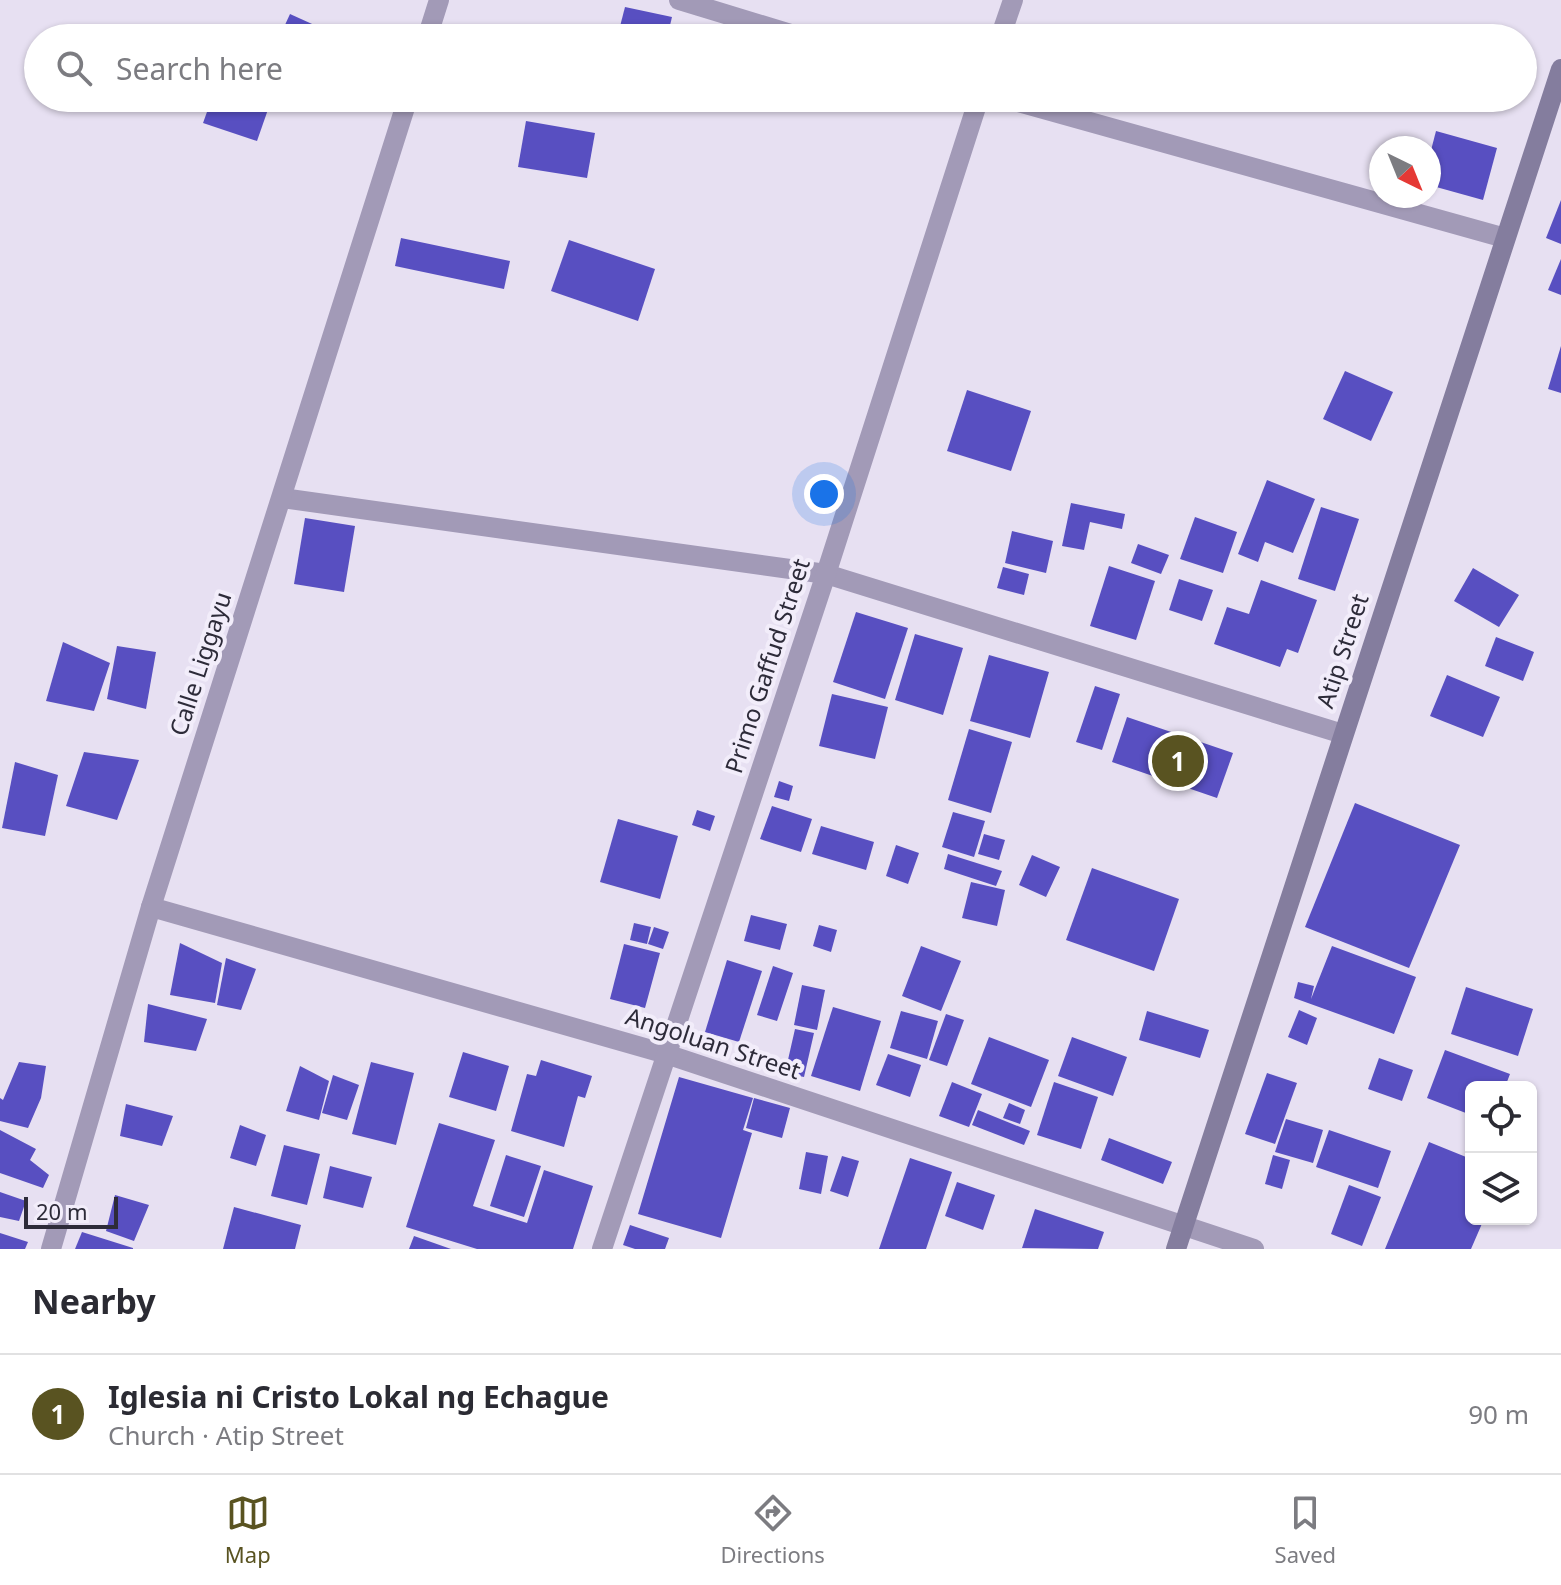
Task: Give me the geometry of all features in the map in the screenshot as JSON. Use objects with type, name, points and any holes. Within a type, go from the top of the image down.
[{"type":"main road","name":"Atip Street","points":[[1176,1249],[1561,69]]},
{"type":"street","points":[[431,24],[439,0]]},
{"type":"street","points":[[679,0],[758,24]]},
{"type":"street","points":[[1005,24],[1013,0]]},
{"type":"street","name":"Calle Liggayu","points":[[51,1249],[151,907],[404,112]]},
{"type":"street","name":"Primo Gaffud Street","points":[[602,1249],[826,574],[974,112]]},
{"type":"street","points":[[1054,112],[1505,238]]},
{"type":"street","points":[[282,498],[826,574],[1343,734]]},
{"type":"street","name":"Angoluan Street","points":[[151,907],[666,1054],[1254,1249]]},
{"type":"building","points":[[625,7],[672,17],[670,24],[621,24]]},
{"type":"building","points":[[290,14],[312,24],[285,24]]},
{"type":"building","points":[[207,112],[267,112],[257,141],[203,123]]},
{"type":"building","points":[[526,121],[595,133],[587,178],[518,167]]},
{"type":"building","points":[[1436,131],[1497,148],[1483,200],[1441,188],[1441,136],[1435,136]]},
{"type":"building","points":[[1561,200],[1561,244],[1546,238]]},
{"type":"building","points":[[401,238],[510,261],[504,289],[395,266]]},
{"type":"building","points":[[569,240],[655,269],[638,321],[551,291]]},
{"type":"building","points":[[1561,259],[1561,295],[1548,290]]},
{"type":"building","points":[[1561,346],[1561,393],[1548,389]]},
{"type":"building","points":[[1345,371],[1393,392],[1371,441],[1323,419]]},
{"type":"building","points":[[967,390],[1031,411],[1011,471],[947,451]]},
{"type":"building","points":[[1267,480],[1315,499],[1293,553],[1265,542],[1258,562],[1238,554]]},
{"type":"building","points":[[1071,503],[1125,514],[1122,529],[1090,522],[1084,550],[1062,546]]},
{"type":"building","points":[[1321,507],[1359,519],[1335,591],[1298,579]]},
{"type":"building","points":[[1195,517],[1237,532],[1223,573],[1180,559]]},
{"type":"building","points":[[305,518],[355,526],[344,592],[294,584]]},
{"type":"building","points":[[1012,531],[1053,541],[1046,573],[1005,563]]},
{"type":"building","points":[[1138,544],[1169,555],[1161,574],[1131,563]]},
{"type":"building","points":[[1109,566],[1155,581],[1136,640],[1090,626]]},
{"type":"building","points":[[1003,567],[1029,574],[1024,595],[997,588]]},
{"type":"building","points":[[1473,568],[1519,595],[1499,627],[1454,601]]},
{"type":"building","points":[[1179,579],[1213,590],[1202,621],[1169,610]]},
{"type":"building","points":[[1261,580],[1317,600],[1298,653],[1287,649],[1280,667],[1214,644],[1227,607],[1249,614]]},
{"type":"building","points":[[856,612],[908,628],[885,699],[833,682]]},
{"type":"building","points":[[915,634],[963,648],[943,715],[895,700]]},
{"type":"building","points":[[1496,637],[1534,652],[1523,681],[1485,666]]},
{"type":"building","points":[[63,642],[110,663],[94,711],[46,701]]},
{"type":"building","points":[[117,646],[156,652],[146,709],[107,699]]},
{"type":"building","points":[[989,655],[1049,672],[1030,738],[970,721]]},
{"type":"building","points":[[1447,675],[1500,697],[1483,737],[1430,716]]},
{"type":"building","points":[[1095,686],[1120,694],[1102,750],[1076,742]]},
{"type":"building","points":[[832,694],[888,707],[875,759],[819,746]]},
{"type":"building","points":[[1127,717],[1233,753],[1217,798],[1112,762]]},
{"type":"building","points":[[969,729],[1012,742],[991,813],[948,800]]},
{"type":"building","points":[[84,752],[139,760],[117,820],[66,806]]},
{"type":"building","points":[[15,762],[58,775],[45,836],[2,828]]},
{"type":"building","points":[[779,781],[793,786],[789,801],[774,797]]},
{"type":"building","points":[[1355,803],[1460,845],[1409,968],[1305,927]]},
{"type":"building","points":[[772,806],[812,819],[801,852],[760,839]]},
{"type":"building","points":[[697,810],[715,816],[710,831],[692,825]]},
{"type":"building","points":[[953,812],[985,821],[974,857],[942,847]]},
{"type":"building","points":[[618,819],[678,836],[660,899],[600,882]]},
{"type":"building","points":[[821,826],[874,842],[866,870],[812,854]]},
{"type":"building","points":[[984,834],[1005,840],[999,860],[978,854]]},
{"type":"building","points":[[896,845],[919,853],[908,884],[886,876]]},
{"type":"building","points":[[948,854],[1002,871],[996,886],[944,869]]},
{"type":"building","points":[[1032,855],[1060,867],[1046,897],[1019,885]]},
{"type":"building","points":[[1092,868],[1179,899],[1154,971],[1066,940]]},
{"type":"building","points":[[971,882],[1005,890],[997,926],[962,918]]},
{"type":"building","points":[[751,915],[787,924],[780,950],[744,941]]},
{"type":"building","points":[[634,923],[651,927],[647,944],[630,940]]},
{"type":"building","points":[[819,925],[837,930],[831,952],[813,946]]},
{"type":"building","points":[[654,927],[669,932],[663,949],[648,944]]},
{"type":"building","points":[[180,943],[222,963],[215,1003],[170,995]]},
{"type":"building","points":[[624,944],[660,953],[645,1008],[610,999]]},
{"type":"building","points":[[921,946],[961,961],[941,1011],[902,996]]},
{"type":"building","points":[[1332,946],[1416,977],[1394,1034],[1294,998],[1298,982],[1314,986],[1311,999]]},
{"type":"building","points":[[226,958],[256,969],[241,1010],[217,1005]]},
{"type":"building","points":[[727,960],[762,971],[739,1042],[705,1032]]},
{"type":"building","points":[[773,966],[793,973],[777,1021],[757,1015]]},
{"type":"building","points":[[802,985],[825,990],[817,1030],[794,1025]]},
{"type":"building","points":[[1466,987],[1533,1009],[1518,1056],[1451,1034]]},
{"type":"building","points":[[148,1004],[207,1019],[196,1051],[144,1042]]},
{"type":"building","points":[[833,1007],[881,1021],[860,1091],[811,1076]]},
{"type":"building","points":[[1299,1010],[1317,1018],[1307,1045],[1288,1037]]},
{"type":"building","points":[[901,1011],[938,1021],[927,1059],[890,1048]]},
{"type":"building","points":[[1147,1011],[1209,1030],[1200,1058],[1139,1040]]},
{"type":"building","points":[[946,1014],[964,1020],[947,1066],[929,1060]]},
{"type":"building","points":[[795,1029],[814,1033],[804,1077],[785,1073]]},
{"type":"building","points":[[989,1037],[1049,1060],[1031,1107],[971,1084]]},
{"type":"building","points":[[1072,1037],[1127,1057],[1113,1096],[1058,1076]]},
{"type":"building","points":[[1445,1050],[1510,1074],[1507,1081],[1465,1081],[1465,1113],[1427,1098]]},
{"type":"building","points":[[463,1052],[509,1066],[496,1111],[449,1097]]},
{"type":"building","points":[[888,1054],[921,1065],[910,1097],[876,1085]]},
{"type":"building","points":[[1379,1058],[1413,1070],[1402,1101],[1368,1089]]},
{"type":"building","points":[[541,1060],[592,1076],[585,1098],[578,1096],[564,1147],[511,1131],[527,1074],[536,1076]]},
{"type":"building","points":[[19,1062],[46,1066],[41,1098],[28,1128],[0,1121],[0,1098],[3,1100]]},
{"type":"building","points":[[371,1062],[414,1073],[396,1145],[352,1134]]},
{"type":"building","points":[[300,1066],[329,1081],[319,1120],[286,1111]]},
{"type":"building","points":[[1267,1073],[1297,1083],[1275,1144],[1245,1134]]},
{"type":"building","points":[[333,1075],[359,1085],[347,1120],[322,1113]]},
{"type":"building","points":[[679,1077],[753,1098],[743,1130],[752,1133],[721,1238],[638,1214]]},
{"type":"building","points":[[952,1082],[982,1094],[969,1127],[939,1116]]},
{"type":"building","points":[[1054,1082],[1098,1097],[1081,1149],[1037,1135]]},
{"type":"building","points":[[754,1098],[790,1108],[782,1138],[746,1128]]},
{"type":"building","points":[[1009,1103],[1025,1110],[1020,1124],[1003,1118]]},
{"type":"building","points":[[126,1104],[173,1116],[162,1146],[120,1136]]},
{"type":"building","points":[[978,1110],[1030,1131],[1024,1145],[972,1125]]},
{"type":"building","points":[[1286,1119],[1323,1130],[1313,1163],[1275,1152]]},
{"type":"building","points":[[439,1123],[495,1140],[473,1206],[527,1223],[544,1170],[593,1186],[573,1249],[477,1249],[406,1227]]},
{"type":"building","points":[[240,1125],[266,1135],[256,1166],[230,1158]]},
{"type":"building","points":[[0,1130],[36,1149],[30,1160],[49,1175],[43,1188],[0,1173]]},
{"type":"building","points":[[1329,1130],[1391,1151],[1378,1188],[1316,1167]]},
{"type":"building","points":[[1109,1138],[1172,1162],[1163,1184],[1101,1160]]},
{"type":"building","points":[[1429,1142],[1465,1157],[1465,1225],[1481,1225],[1471,1249],[1385,1249]]},
{"type":"building","points":[[284,1145],[320,1154],[307,1205],[271,1196]]},
{"type":"building","points":[[806,1152],[828,1156],[821,1194],[799,1189]]},
{"type":"building","points":[[506,1155],[541,1166],[524,1217],[490,1206]]},
{"type":"building","points":[[1273,1155],[1290,1160],[1282,1189],[1265,1184]]},
{"type":"building","points":[[842,1156],[859,1161],[848,1197],[830,1191]]},
{"type":"building","points":[[910,1158],[952,1172],[926,1249],[879,1249]]},
{"type":"building","points":[[330,1166],[372,1177],[363,1208],[323,1198]]},
{"type":"building","points":[[957,1182],[995,1195],[983,1230],[945,1216]]},
{"type":"building","points":[[1349,1185],[1381,1197],[1362,1246],[1331,1234]]},
{"type":"building","points":[[0,1192],[26,1201],[19,1221],[0,1217]]},
{"type":"building","points":[[115,1195],[149,1205],[134,1241],[106,1231]]},
{"type":"building","points":[[234,1207],[301,1225],[295,1249],[223,1249]]},
{"type":"building","points":[[1035,1209],[1104,1232],[1098,1249],[1022,1248]]},
{"type":"building","points":[[630,1225],[669,1238],[665,1249],[635,1249],[623,1245]]},
{"type":"building","points":[[82,1232],[133,1248],[133,1249],[75,1249]]},
{"type":"building","points":[[0,1233],[28,1242],[25,1249],[0,1249]]},
{"type":"building","points":[[414,1236],[451,1249],[409,1249]]},
{"type":"place","name":"Iglesia ni Cristo Lokal ng Echague","points":[[1178,761]]}]
